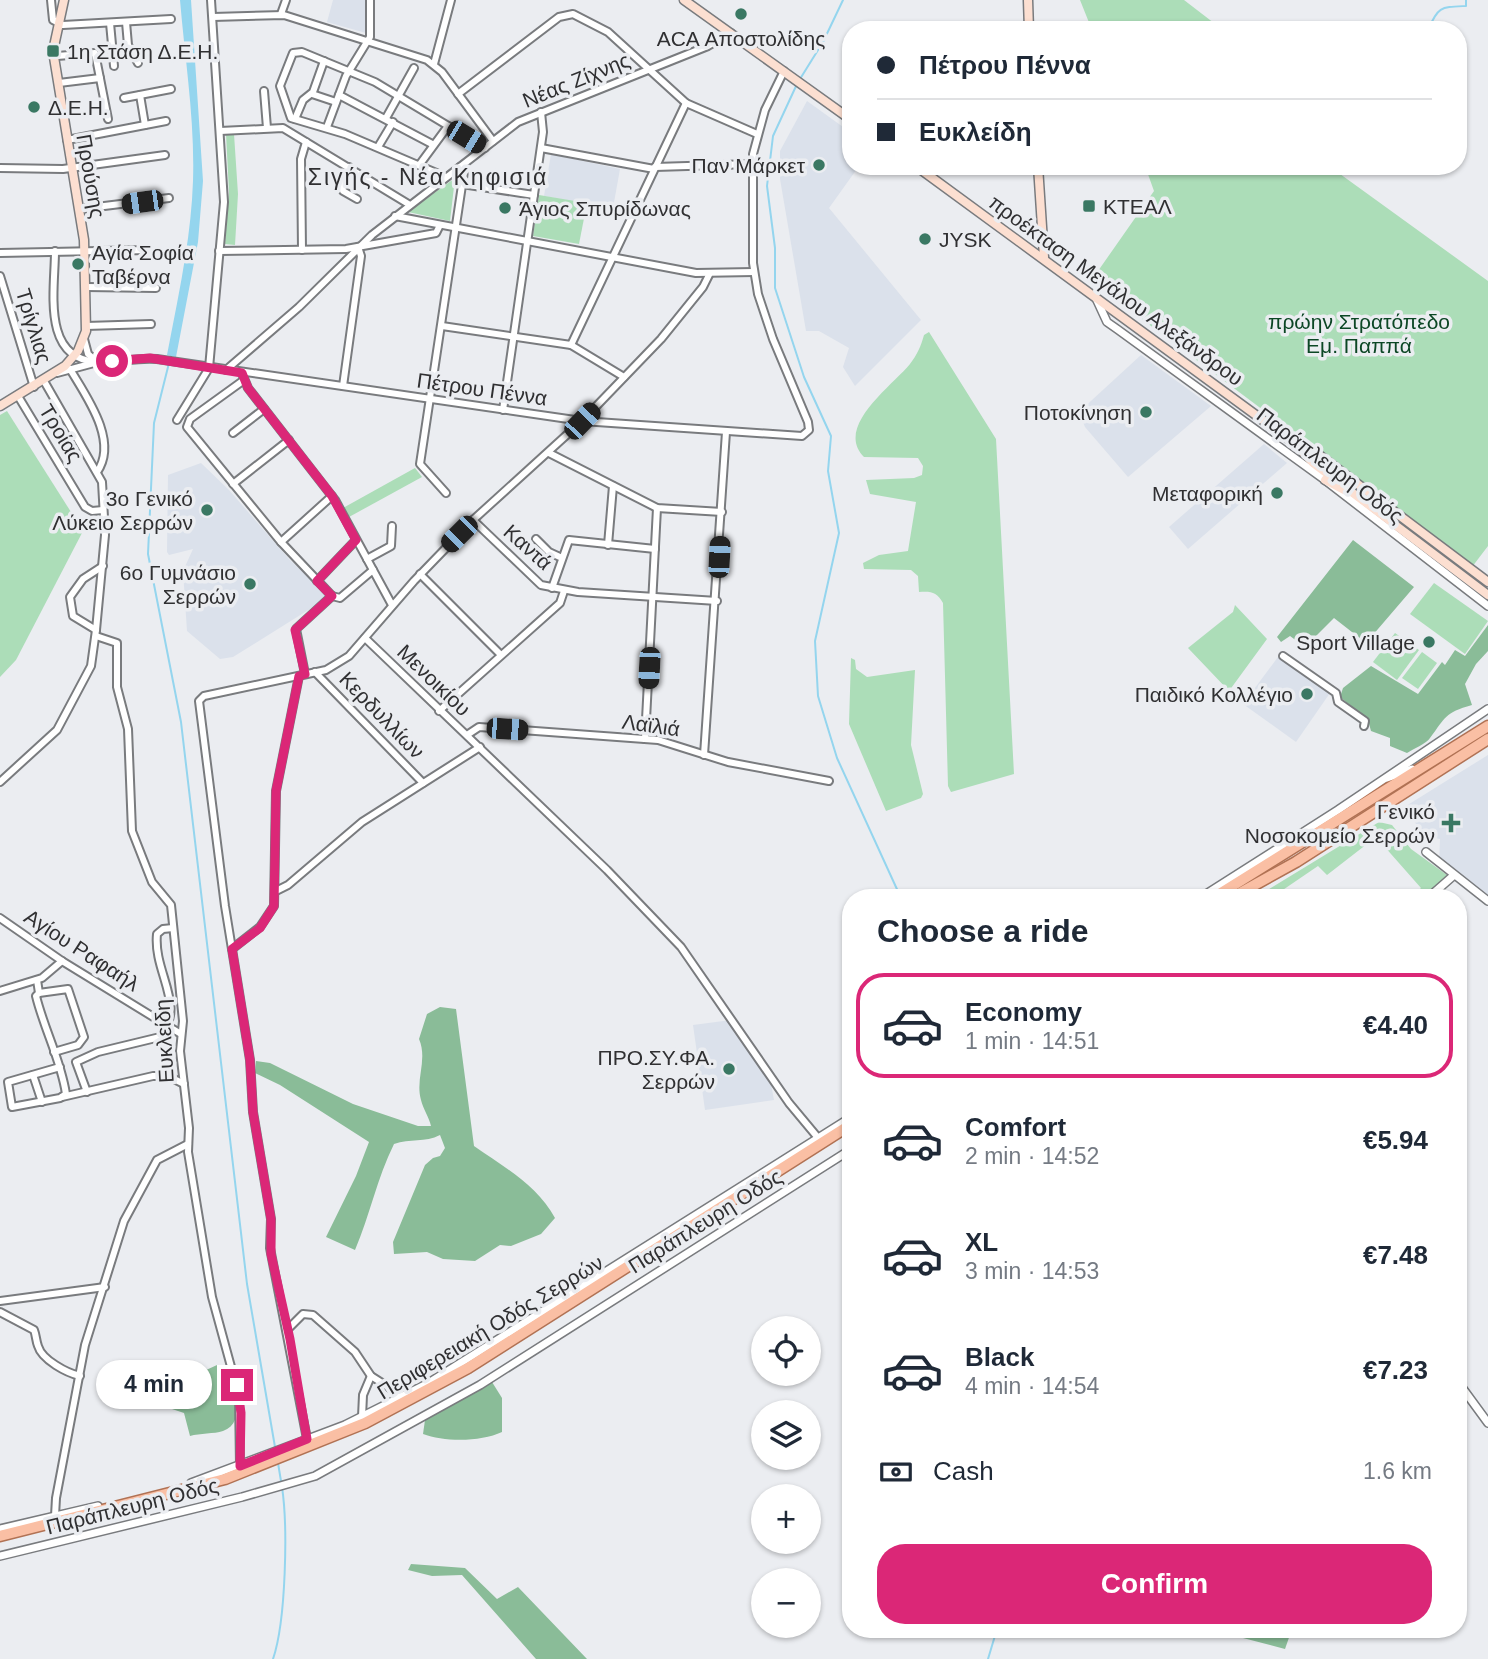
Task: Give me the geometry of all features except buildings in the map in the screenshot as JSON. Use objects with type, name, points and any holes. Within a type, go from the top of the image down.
[{"type":"main road","name":"Προύσης","points":[[0,406],[55,374],[75,355],[84,339],[87,287],[85,250],[71,168],[57,56],[53,51],[64,0]]},
{"type":"main road","points":[[684,0],[842,113]]},
{"type":"main road","points":[[1028,0],[1029,21]]},
{"type":"main road","name":"προέκταση Μεγάλου Αλεξάνδρου","points":[[929,175],[1044,257],[1294,443],[1313,463],[1488,595]]},
{"type":"main road","points":[[1039,175],[1044,257]]},
{"type":"main road","name":"προέκταση Μεγάλου Αλεξάνδρου","points":[[1294,443],[1319,455],[1488,582]]},
{"type":"main road","points":[[1325,480],[1366,501]]},
{"type":"main road","points":[[1256,889],[1488,726]]},
{"type":"main road","points":[[1229,889],[1488,739]]},
{"type":"main road","name":"Περιφερειακή Οδός Σερρών","points":[[0,1536],[197,1488],[255,1469],[291,1450],[365,1423],[460,1373],[842,1130]]},
{"type":"street","points":[[51,0],[52,16],[57,23],[171,19]]},
{"type":"street","points":[[177,420],[209,368],[224,195],[211,0]]},
{"type":"street","points":[[281,14],[286,0]]},
{"type":"street","points":[[327,127],[349,71],[368,41],[370,0]]},
{"type":"street","points":[[434,64],[451,0]]},
{"type":"street","points":[[458,94],[568,13],[608,32],[686,103],[757,134]]},
{"type":"street","points":[[213,17],[281,14],[434,64],[494,141]]},
{"type":"street","points":[[126,22],[128,48],[138,63]]},
{"type":"street","points":[[110,23],[114,66]]},
{"type":"street","name":"Νέας Ζίχνης","points":[[226,370],[299,307],[358,247],[522,120],[708,46],[731,33]]},
{"type":"street","points":[[292,118],[280,86],[293,53],[299,51],[349,71],[485,148]]},
{"type":"street","points":[[57,56],[95,53],[108,118]]},
{"type":"street","points":[[292,118],[303,100],[312,94],[324,61]]},
{"type":"street","points":[[378,147],[398,97],[414,68]]},
{"type":"street","points":[[395,216],[709,275],[754,272],[752,164],[757,134],[787,73]]},
{"type":"street","points":[[59,83],[100,78]]},
{"type":"street","points":[[124,98],[171,89]]},
{"type":"street","points":[[264,91],[267,128]]},
{"type":"street","points":[[312,94],[337,99],[390,120],[432,144]]},
{"type":"street","points":[[140,95],[145,125]]},
{"type":"street","points":[[571,345],[686,103]]},
{"type":"street","points":[[503,410],[541,148],[541,111]]},
{"type":"street","points":[[292,118],[327,127],[446,177]]},
{"type":"street","points":[[67,140],[166,121]]},
{"type":"street","points":[[420,164],[432,144],[440,139],[448,126]]},
{"type":"street","points":[[220,131],[283,128],[410,205]]},
{"type":"street","points":[[302,250],[301,159],[306,142]]},
{"type":"street","points":[[541,148],[654,168],[752,164]]},
{"type":"street","points":[[0,168],[71,168],[165,155]]},
{"type":"street","points":[[349,167],[342,181],[343,191],[357,199]]},
{"type":"street","points":[[446,493],[420,467],[464,172],[460,167]]},
{"type":"street","points":[[462,184],[534,195]]},
{"type":"street","points":[[79,209],[169,198]]},
{"type":"street","points":[[219,251],[358,247],[436,233],[440,225]]},
{"type":"street","points":[[343,386],[361,256],[358,247]]},
{"type":"street","points":[[0,253],[150,250]]},
{"type":"street","points":[[55,251],[55,328],[60,341],[75,355],[95,362]]},
{"type":"street","name":"Πέτρου Πέννα","points":[[95,362],[145,358],[226,370],[243,376],[343,386],[582,421],[799,436],[806,433],[809,425],[773,339],[754,272]]},
{"type":"street","points":[[307,1439],[288,1329],[270,1248],[271,1219],[253,1112],[250,1060],[198,703],[200,698],[315,672],[342,662],[420,574],[473,520],[549,453],[666,333],[703,287],[709,275]]},
{"type":"street","name":"Τρίγλιας","points":[[0,276],[34,387]]},
{"type":"street","points":[[87,287],[156,288]]},
{"type":"street","name":"Παράπλευρη Οδός","points":[[1094,294],[1107,321],[1117,330],[1325,480],[1488,606]]},
{"type":"street","points":[[86,326],[151,324]]},
{"type":"street","points":[[442,326],[571,345],[624,377]]},
{"type":"street","points":[[84,339],[88,355],[104,362]]},
{"type":"street","points":[[55,374],[95,362]]},
{"type":"street","points":[[70,369],[100,428],[102,457],[97,472]]},
{"type":"street","points":[[373,570],[340,598],[332,596],[281,542],[188,429],[187,422],[243,376],[264,409],[332,496],[367,559],[373,570],[392,605]]},
{"type":"street","points":[[0,782],[55,732],[91,666],[96,633],[105,535],[103,485],[44,381]]},
{"type":"street","name":"Τροίας","points":[[18,396],[86,507],[92,511],[103,510]]},
{"type":"street","points":[[233,433],[264,409]]},
{"type":"street","points":[[704,755],[717,601],[726,432]]},
{"type":"street","points":[[233,484],[289,440]]},
{"type":"street","points":[[549,453],[657,508],[722,512]]},
{"type":"street","points":[[608,545],[613,485]]},
{"type":"street","points":[[281,542],[332,496]]},
{"type":"street","points":[[645,739],[657,508]]},
{"type":"street","name":"Καντά","points":[[473,520],[534,580],[552,588],[717,601]]},
{"type":"street","points":[[367,559],[391,547],[392,526]]},
{"type":"street","points":[[536,539],[549,552],[562,558]]},
{"type":"street","points":[[317,581],[356,540]]},
{"type":"street","points":[[552,588],[569,540],[655,549]]},
{"type":"street","points":[[96,633],[73,616],[69,597],[83,579],[103,566]]},
{"type":"street","points":[[420,574],[501,655]]},
{"type":"street","points":[[439,711],[560,603],[564,590]]},
{"type":"street","points":[[232,949],[268,918],[276,891],[276,791],[302,675],[296,629],[332,596]]},
{"type":"street","name":"Ευκλείδη","points":[[96,633],[117,643],[118,690],[128,729],[131,827],[152,882],[170,900],[183,1021],[181,1034],[188,1144],[212,1297],[239,1396],[240,1466]]},
{"type":"street","name":"Μενοικίου","points":[[365,638],[599,861],[684,950],[789,1103],[818,1139]]},
{"type":"street","points":[[1283,656],[1336,692],[1339,702],[1365,721],[1364,726]]},
{"type":"street","name":"Κερδυλλίων","points":[[315,672],[423,783]]},
{"type":"street","points":[[1214,889],[1488,709]]},
{"type":"street","name":"Λαϊλιά","points":[[467,735],[479,727],[666,741],[704,755],[829,781]]},
{"type":"street","points":[[276,891],[284,889],[362,822],[480,747]]},
{"type":"street","points":[[1383,778],[1400,775],[1438,755],[1451,752]]},
{"type":"street","points":[[1426,852],[1488,901]]},
{"type":"street","points":[[1438,889],[1453,876]]},
{"type":"street","name":"Αγίου Ραφαήλ","points":[[0,918],[62,961],[181,1034]]},
{"type":"street","points":[[87,1092],[76,1062],[99,1052],[160,1037],[167,1025],[172,1014],[170,998],[158,966],[156,947],[157,934],[163,929],[173,928]]},
{"type":"street","points":[[0,991],[37,980],[51,973],[62,961]]},
{"type":"street","points":[[37,980],[39,993],[36,996],[42,1022],[60,1067],[66,1092],[62,1097]]},
{"type":"street","points":[[39,993],[68,989],[84,1037],[78,1045],[54,1052]]},
{"type":"street","points":[[60,1067],[6,1084],[11,1105],[16,1108],[153,1076],[168,1076],[184,1084]]},
{"type":"street","points":[[33,1075],[42,1102]]},
{"type":"street","name":"Παράπλευρη Οδός","points":[[0,1528],[194,1482],[269,1454],[291,1450],[307,1439],[362,1418],[510,1334],[842,1123]]},
{"type":"street","points":[[55,1516],[88,1335],[124,1221],[149,1171],[166,1153],[188,1144]]},
{"type":"street","name":"Παράπλευρη Οδός","points":[[0,1556],[274,1489],[315,1476],[480,1385],[842,1155]]},
{"type":"street","points":[[0,1301],[105,1287]]},
{"type":"street","points":[[0,1312],[34,1329],[37,1346],[43,1354],[65,1371],[80,1376]]},
{"type":"street","points":[[288,1329],[303,1314],[313,1315],[355,1352],[371,1376],[404,1396]]},
{"type":"street","points":[[362,1418],[363,1395],[371,1376]]},
{"type":"street","points":[[1467,1394],[1488,1423]]},
{"type":"shaded area","points":[[333,0],[366,0],[366,33],[327,22]]},
{"type":"shaded area","points":[[807,101],[842,126],[842,175],[853,175],[829,208],[921,320],[855,386],[843,367],[849,348],[819,331],[806,331],[780,179],[780,151]]},
{"type":"shaded area","points":[[551,154],[620,169],[613,208],[544,196]]},
{"type":"shaded area","points":[[1141,355],[1211,406],[1128,477],[1085,427],[1079,412]]},
{"type":"shaded area","points":[[1264,444],[1287,463],[1188,549],[1169,527]]},
{"type":"shaded area","name":"6ο Γυμνάσιο Σερρών","points":[[201,463],[229,490],[289,559],[329,597],[233,657],[220,659],[187,631],[183,571],[193,549],[169,555],[167,552],[168,475]]},
{"type":"shaded area","points":[[1278,657],[1330,693],[1296,742],[1243,704]]},
{"type":"shaded area","name":"Γενικό Νοσοκομείο Σερρών","points":[[1488,755],[1488,903],[1439,864],[1440,839],[1422,835],[1406,806]]},
{"type":"shaded area","points":[[731,1020],[771,1084],[774,1100],[705,1110],[693,1025]]},
{"type":"green space","points":[[1080,0],[1184,0],[1211,21],[1088,21]]},
{"type":"green space","points":[[226,134],[234,134],[238,194],[235,245],[225,244],[229,192]]},
{"type":"green space","name":"πρώην Στρατόπεδο Εμ. Παππά","points":[[1148,175],[1341,175],[1488,281],[1488,546],[1472,567],[1091,281],[1154,191]]},
{"type":"green space","points":[[455,178],[450,221],[408,212]]},
{"type":"green space","points":[[539,195],[587,203],[579,244],[533,236]]},
{"type":"green space","points":[[929,332],[996,439],[1014,774],[951,792],[948,786],[943,603],[933,593],[919,592],[918,576],[911,570],[864,569],[863,563],[879,555],[908,551],[916,502],[870,494],[866,480],[914,478],[922,475],[923,466],[918,458],[864,457],[857,445],[856,433],[869,408],[910,364],[924,335]]},
{"type":"green space","points":[[7,411],[83,531],[16,660],[0,677],[0,415]]},
{"type":"green space","points":[[415,468],[422,477],[349,517],[343,508]]},
{"type":"green space","points":[[1353,540],[1414,587],[1366,643],[1334,618],[1305,647],[1290,636],[1281,642],[1277,637]]},
{"type":"green space","points":[[1434,583],[1488,621],[1465,654],[1410,614]]},
{"type":"green space","points":[[1235,605],[1267,639],[1229,691],[1188,648],[1233,612]]},
{"type":"green space","points":[[1488,625],[1488,651],[1476,664],[1465,684],[1472,705],[1451,713],[1428,740],[1407,753],[1390,746],[1390,738],[1371,731],[1368,720],[1340,697],[1343,688],[1371,666],[1418,694],[1442,662],[1445,665],[1455,650],[1465,656]]},
{"type":"green space","points":[[1395,633],[1419,650],[1397,680],[1373,662]]},
{"type":"green space","points":[[1422,652],[1437,663],[1418,689],[1402,678]]},
{"type":"green space","points":[[851,658],[855,660],[856,669],[867,677],[915,670],[911,745],[923,794],[921,798],[886,811],[849,724]]},
{"type":"green space","points":[[1379,822],[1392,825],[1411,849],[1447,875],[1432,889],[1420,889],[1376,837],[1327,875],[1318,866],[1284,889],[1269,889]]},
{"type":"green space","points":[[440,1007],[456,1009],[474,1146],[529,1186],[548,1206],[555,1218],[541,1234],[511,1246],[500,1245],[475,1261],[443,1259],[427,1252],[394,1254],[393,1242],[425,1165],[440,1156],[445,1148],[440,1135],[394,1144],[355,1250],[326,1237],[356,1176],[369,1142],[280,1085],[255,1073],[256,1061],[270,1063],[353,1104],[418,1126],[431,1126],[422,1103],[419,1085],[422,1054],[419,1039],[427,1014]]},
{"type":"green space","points":[[217,1365],[226,1365],[236,1390],[235,1419],[231,1426],[223,1431],[190,1436],[184,1413],[166,1407],[161,1379],[204,1371]]},
{"type":"green space","points":[[492,1382],[502,1398],[502,1432],[484,1438],[462,1440],[423,1434],[425,1420]]},
{"type":"green space","points":[[411,1564],[465,1568],[497,1599],[518,1587],[587,1659],[536,1659],[462,1575],[432,1576],[408,1570]]},
{"type":"green space","points":[[1243,1638],[1289,1638],[1285,1649]]},
{"type":"water","points":[[180,0],[191,0],[203,181],[198,242],[176,357],[167,355],[187,247],[193,181],[191,113]]},
{"type":"waterway","points":[[800,79],[823,42],[843,0]]},
{"type":"waterway","points":[[1432,21],[1441,9],[1466,6],[1466,0]]},
{"type":"waterway","points":[[797,84],[773,136],[767,186],[775,248],[775,288],[804,377],[831,436],[828,471],[839,533],[815,641],[818,696],[837,758],[897,889]]},
{"type":"waterway","points":[[171,355],[154,423],[148,554],[181,722],[247,1284],[275,1447]]},
{"type":"waterway","points":[[278,1463],[281,1481]]},
{"type":"waterway","points":[[273,1659],[281,1622],[285,1574],[282,1487]]},
{"type":"waterway","points":[[988,1659],[994,1638]]},
{"type":"place","name":"ACA Αποστολίδης","points":[[741,14]]},
{"type":"place","name":"1η Στάση Δ.Ε.Η.","points":[[53,51]]},
{"type":"place","name":"Δ.Ε.Η.","points":[[34,107]]},
{"type":"place","name":"Παν Μάρκετ","points":[[819,165]]},
{"type":"place","name":"ΚΤΕΑΛ","points":[[1089,206]]},
{"type":"place","name":"Άγιος Σπυρίδωνας","points":[[505,208]]},
{"type":"place","name":"JYSK","points":[[925,239]]},
{"type":"place","name":"Αγία Σοφία Ταβέρνα","points":[[78,264]]},
{"type":"place","name":"Ποτοκίνηση","points":[[1146,412]]},
{"type":"place","name":"Μεταφορική","points":[[1277,493]]},
{"type":"place","name":"3ο Γενικό Λύκειο Σερρών","points":[[207,510]]},
{"type":"place","name":"6ο Γυμνάσιο Σερρών","points":[[250,584]]},
{"type":"place","name":"Sport Village","points":[[1429,642]]},
{"type":"place","name":"Παιδικό Κολλέγιο","points":[[1307,694]]},
{"type":"place","name":"Γενικό Νοσοκομείο Σερρών","points":[[1451,823]]},
{"type":"place","name":"ΠΡΟ.ΣΥ.ΦΑ. Σερρών","points":[[729,1069]]},
{"type":"district","name":"Σιγής - Νέα Κηφισιά","points":[[428,177]]},
{"type":"route","points":[[112,361],[150,358],[242,373],[248,388],[332,496],[356,540],[317,581],[332,596],[295,630],[305,674],[299,676],[276,791],[275,899],[271,914],[264,923],[232,949],[250,1060],[253,1112],[271,1219],[271,1254],[290,1339],[307,1439],[240,1466],[241,1413],[237,1385]]}]
